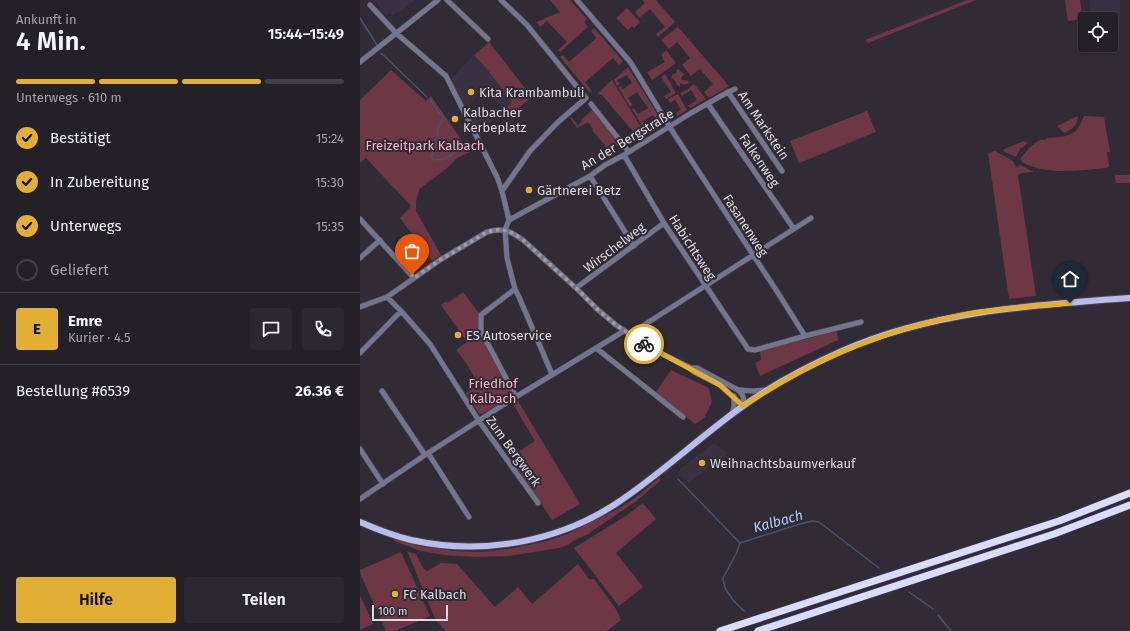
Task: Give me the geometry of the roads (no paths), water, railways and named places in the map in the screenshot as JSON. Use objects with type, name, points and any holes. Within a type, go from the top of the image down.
[{"type":"highway","points":[[720,631],[1059,521],[1130,493]]},
{"type":"highway","points":[[758,631],[1054,534],[1130,505]]},
{"type":"main road","points":[[360,522],[376,529],[411,540],[447,546],[492,546],[537,539],[560,532],[583,522],[619,502],[743,406],[801,370],[843,350],[889,333],[935,321],[966,315],[1002,310],[1130,298]]},
{"type":"street","points":[[360,62],[438,0]]},
{"type":"street","points":[[447,0],[488,39]]},
{"type":"street","points":[[501,0],[527,25],[586,98],[557,123],[530,151],[502,191]]},
{"type":"street","name":"Fasanenweg","points":[[577,0],[631,63],[669,126],[805,336]]},
{"type":"street","points":[[370,5],[396,33],[446,76],[497,177],[509,220],[505,230],[507,258],[515,289],[552,374]]},
{"type":"street","name":"An der Bergstraße","points":[[509,220],[590,176],[605,165],[669,126],[735,89]]},
{"type":"street","name":"Am Markstein","points":[[728,92],[782,171]]},
{"type":"street","name":"Habichtsweg","points":[[591,104],[626,153],[664,223],[748,349],[755,350],[805,336]]},
{"type":"street","name":"Falkenweg","points":[[708,104],[794,229]]},
{"type":"street","points":[[590,176],[634,246]]},
{"type":"street","points":[[630,334],[812,218]]},
{"type":"street","points":[[360,219],[414,278]]},
{"type":"street","name":"Wirschelweg","points":[[576,288],[664,223]]},
{"type":"street","points":[[360,307],[387,298],[440,260],[487,232],[496,229],[505,230],[523,240],[597,309],[624,331],[654,350],[689,367],[697,368],[738,390],[744,397],[743,406]]},
{"type":"street","points":[[360,258],[380,240]]},
{"type":"street","points":[[515,289],[481,315],[480,322],[481,331],[516,397]]},
{"type":"street","name":"Zum Bergwerk","points":[[387,298],[401,311],[430,344],[479,421],[538,503]]},
{"type":"street","points":[[360,353],[401,311]]},
{"type":"street","points":[[805,336],[861,322]]},
{"type":"street","points":[[360,499],[552,374],[624,331]]},
{"type":"street","points":[[596,348],[683,417]]},
{"type":"street","points":[[689,367],[694,372],[720,385],[734,396],[743,406]]},
{"type":"street","points":[[738,390],[768,390]]},
{"type":"street","points":[[382,391],[427,454],[468,517]]},
{"type":"street","points":[[732,414],[734,407],[734,396]]},
{"type":"street","points":[[360,449],[383,484]]},
{"type":"waterway","name":"Kalbach","points":[[360,18],[377,45]]},
{"type":"waterway","name":"Kalbach","points":[[381,53],[427,97]]},
{"type":"waterway","name":"Kalbach","points":[[430,99],[443,119],[438,128],[437,140],[432,158],[435,160],[443,159],[463,147],[468,151]]},
{"type":"waterway","name":"Kalbach","points":[[678,479],[740,543],[800,524],[812,521],[819,522],[879,568]]},
{"type":"waterway","name":"Kalbach","points":[[740,543],[736,554],[723,578],[725,588],[733,600],[744,611]]},
{"type":"waterway","name":"Kalbach","points":[[909,592],[933,609]]},
{"type":"waterway","name":"Kalbach","points":[[938,615],[951,631]]},
{"type":"place","name":"Kita Krambambuli","points":[[471,92]]},
{"type":"place","name":"Kalbacher Kerbeplatz","points":[[455,119]]},
{"type":"place","name":"Gärtnerei Betz","points":[[529,190]]},
{"type":"place","name":"ES Autoservice","points":[[458,335]]},
{"type":"place","name":"Weihnachtsbaumverkauf","points":[[702,463]]},
{"type":"place","name":"FC Kalbach","points":[[395,594]]},
{"type":"park label","name":"Freizeitpark Kalbach","points":[[425,145]]},
{"type":"park label","name":"Friedhof Kalbach","points":[[493,390]]}]
